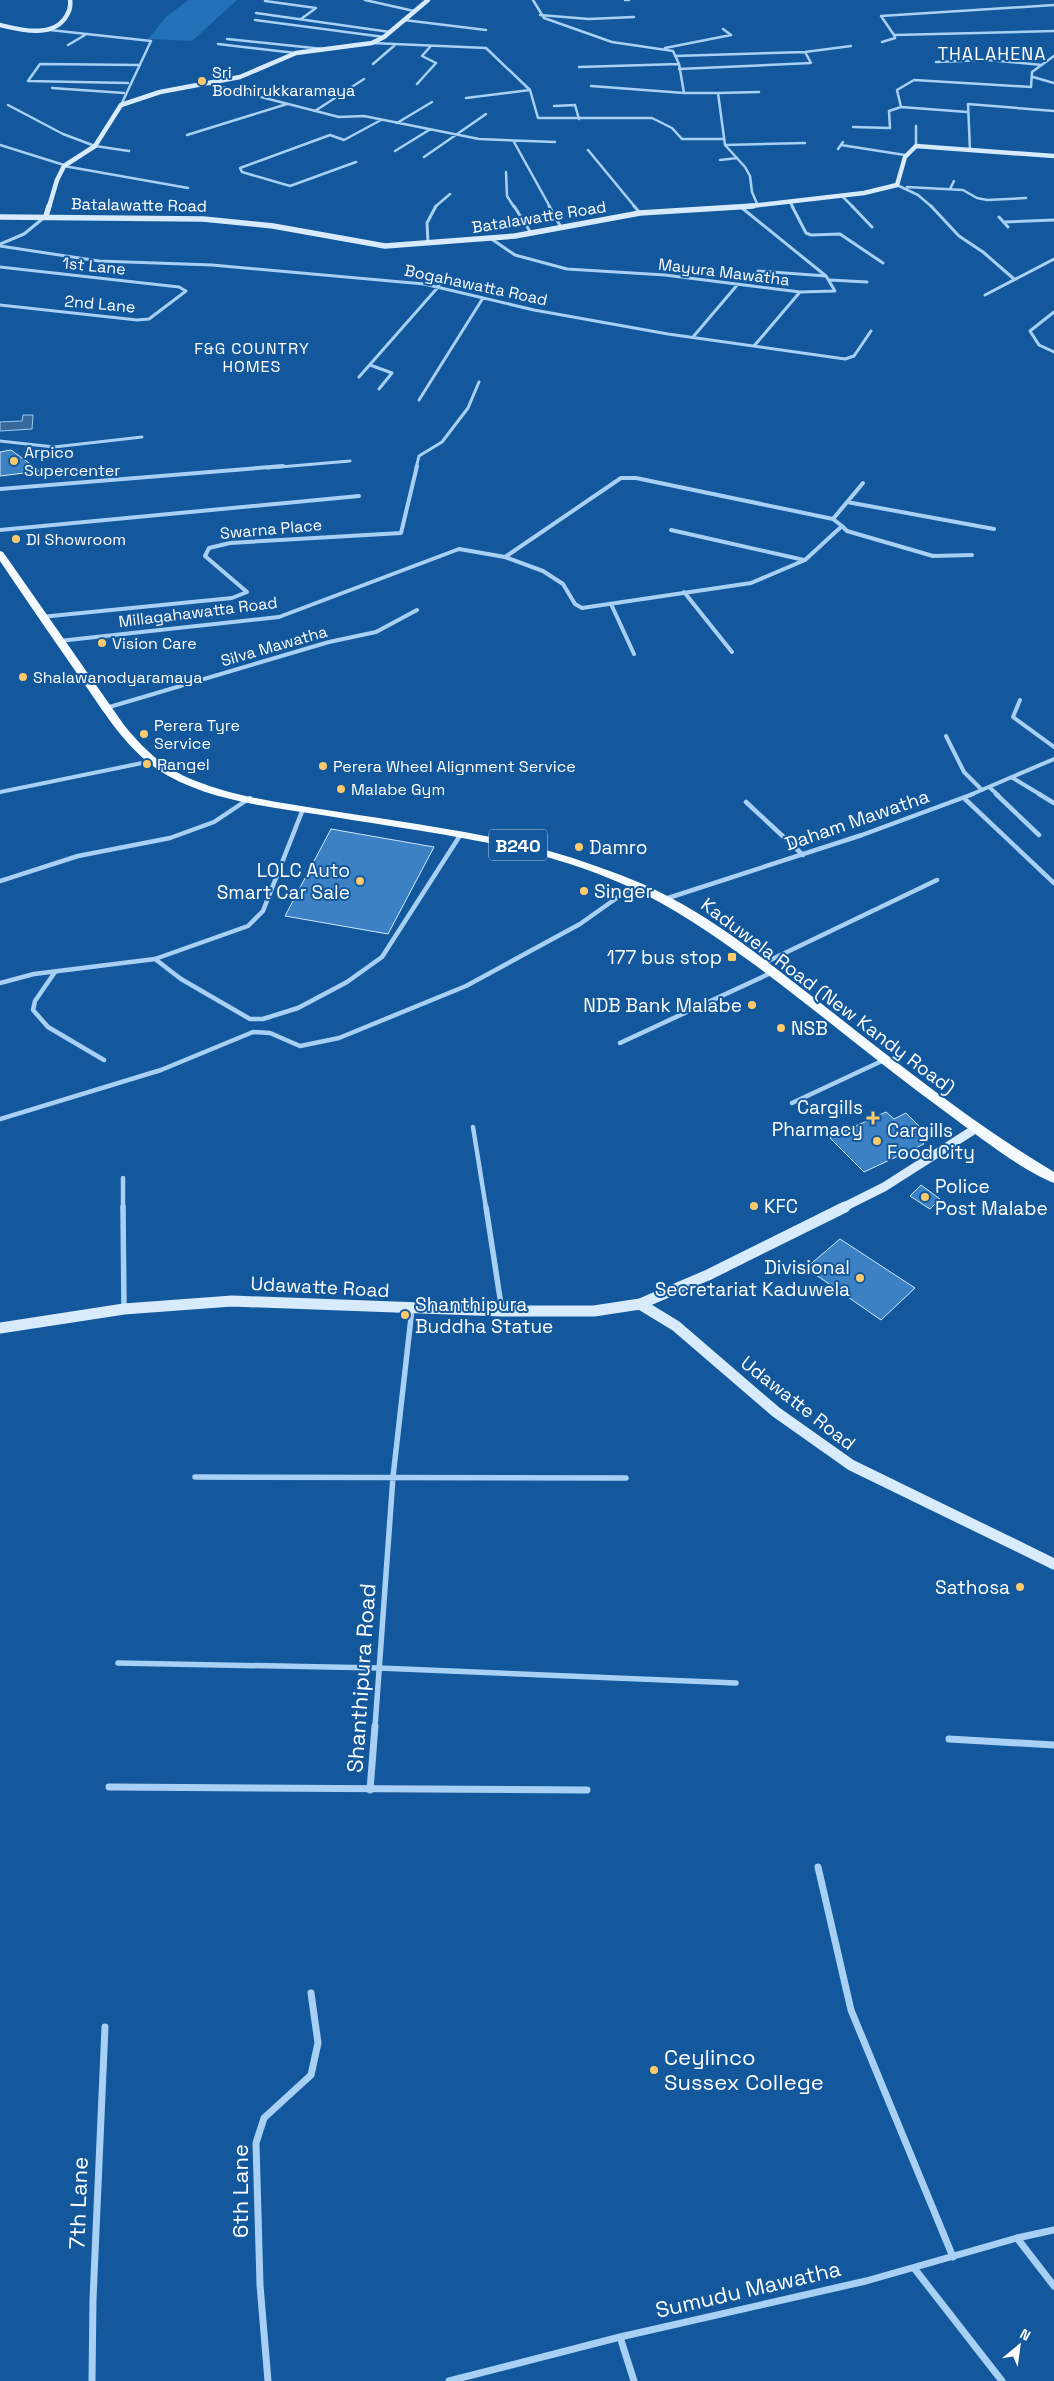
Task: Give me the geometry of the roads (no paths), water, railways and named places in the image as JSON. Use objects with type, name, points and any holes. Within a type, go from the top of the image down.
[{"type":"main road","name":"Kaduwela Road (New Kandy Road)","points":[[0,554],[41,617],[121,728],[152,761],[180,778],[198,785],[303,809],[510,843],[557,856],[635,885],[698,919],[773,972],[975,1129],[1054,1178]]},
{"type":"street","points":[[50,30],[65,20],[71,4],[70,0]]},
{"type":"street","points":[[366,0],[414,11]]},
{"type":"street","points":[[372,44],[384,37],[428,0]]},
{"type":"street","points":[[533,0],[540,14],[604,40],[673,51],[679,64],[684,93]]},
{"type":"street","points":[[264,1],[316,8],[301,19]]},
{"type":"street","points":[[894,35],[881,16],[1054,6]]},
{"type":"street","points":[[256,13],[390,32]]},
{"type":"street","points":[[540,14],[589,18],[634,17]]},
{"type":"street","points":[[254,20],[384,37]]},
{"type":"street","points":[[404,20],[486,30]]},
{"type":"street","points":[[0,25],[22,29],[50,30],[151,41],[146,58],[128,83],[121,105],[95,146],[64,166],[57,180],[46,216],[38,225],[24,234],[0,245]]},
{"type":"street","points":[[663,48],[729,36],[731,34],[723,28]]},
{"type":"street","points":[[894,35],[1054,31]]},
{"type":"street","points":[[68,45],[86,35]]},
{"type":"street","points":[[882,42],[895,38],[894,35]]},
{"type":"street","points":[[227,39],[326,49]]},
{"type":"street","points":[[218,44],[296,53],[372,44],[486,48],[530,90],[538,118],[652,118],[672,128],[682,139],[724,139]]},
{"type":"street","points":[[373,64],[395,45]]},
{"type":"street","points":[[675,56],[805,52],[851,46]]},
{"type":"street","points":[[417,84],[436,64],[422,56],[430,47]]},
{"type":"street","points":[[679,69],[811,63],[805,52]]},
{"type":"street","points":[[121,105],[160,92],[210,84],[249,74],[296,53]]},
{"type":"street","points":[[901,107],[897,90],[914,80],[1031,87],[1032,72],[1054,56]]},
{"type":"street","points":[[936,62],[988,60],[1042,65]]},
{"type":"street","points":[[128,83],[28,81],[40,64],[140,65]]},
{"type":"street","points":[[579,67],[679,64]]},
{"type":"street","points":[[1033,77],[1054,83]]},
{"type":"street","points":[[315,111],[364,79]]},
{"type":"street","points":[[210,84],[339,116],[364,116],[456,135],[514,142],[555,142]]},
{"type":"street","points":[[591,86],[684,93],[759,92]]},
{"type":"street","points":[[52,88],[124,93]]},
{"type":"street","points":[[466,98],[530,90]]},
{"type":"street","points":[[718,94],[725,145],[745,167],[750,176],[752,192],[758,206]]},
{"type":"street","points":[[397,123],[432,102]]},
{"type":"street","points":[[187,135],[287,104]]},
{"type":"street","points":[[970,150],[968,104],[1054,111]]},
{"type":"street","points":[[8,105],[63,134],[95,146],[129,151]]},
{"type":"street","points":[[554,106],[575,105],[579,119]]},
{"type":"street","points":[[852,126],[890,128],[889,111],[901,107],[967,112]]},
{"type":"street","points":[[424,157],[486,114]]},
{"type":"street","points":[[356,162],[290,186],[242,172],[240,168],[330,135],[344,140],[381,120]]},
{"type":"street","points":[[916,126],[916,146]]},
{"type":"street","points":[[395,150],[429,130]]},
{"type":"street","points":[[514,142],[561,227]]},
{"type":"street","points":[[725,145],[805,143]]},
{"type":"street","points":[[838,149],[842,144],[905,154]]},
{"type":"street","points":[[0,145],[64,166],[188,188]]},
{"type":"street","points":[[1026,198],[981,200],[967,191],[897,185],[905,154],[916,146],[1054,156]]},
{"type":"street","points":[[588,150],[640,214]]},
{"type":"street","points":[[720,160],[737,158]]},
{"type":"street","points":[[506,172],[507,196],[531,233]]},
{"type":"street","points":[[950,189],[954,182]]},
{"type":"street","name":"Batalawatte Road","points":[[0,217],[204,218],[274,226],[385,246],[531,233],[640,214],[742,208],[864,193],[897,185]]},
{"type":"street","points":[[907,187],[943,216],[969,243],[979,248],[1014,279]]},
{"type":"street","points":[[428,243],[427,223],[436,206],[450,194]]},
{"type":"street","points":[[842,196],[872,226]]},
{"type":"street","points":[[790,202],[806,233],[811,235],[840,234],[883,264]]},
{"type":"street","name":"Mayura Mawatha","points":[[490,238],[515,255],[567,269],[607,273],[665,275],[800,292],[835,291],[826,276],[742,208]]},
{"type":"street","points":[[999,217],[1008,227]]},
{"type":"street","points":[[1004,222],[1054,220]]},
{"type":"street","name":"Bogahawatta Road","points":[[0,245],[99,261],[212,265],[370,278],[439,286],[534,310],[693,337],[850,358],[854,356],[871,331]]},
{"type":"street","points":[[985,295],[1054,259]]},
{"type":"street","name":"1st Lane","points":[[0,267],[185,288]]},
{"type":"street","points":[[758,271],[826,276]]},
{"type":"street","points":[[830,280],[867,282]]},
{"type":"street","points":[[693,337],[738,284]]},
{"type":"street","points":[[359,377],[439,286]]},
{"type":"street","name":"2nd Lane","points":[[0,305],[137,320],[149,319],[186,291],[185,288]]},
{"type":"street","points":[[754,346],[800,292]]},
{"type":"street","points":[[419,400],[463,332],[482,298]]},
{"type":"street","points":[[1054,312],[1030,330],[1033,340],[1042,350],[1054,352]]},
{"type":"street","points":[[1049,315],[1054,316]]},
{"type":"street","points":[[370,365],[392,372],[379,389]]},
{"type":"street","name":"Swarna Place","points":[[41,617],[232,598],[247,592],[205,556],[209,548],[230,543],[401,533],[419,456],[442,442],[468,408],[479,382]]},
{"type":"street","points":[[0,441],[54,447],[142,437]]},
{"type":"street","points":[[0,489],[350,462]]},
{"type":"street","points":[[505,557],[605,486],[622,478],[636,478],[833,520],[847,531],[933,556],[972,556]]},
{"type":"street","points":[[833,520],[863,483]]},
{"type":"street","points":[[0,530],[359,496]]},
{"type":"street","points":[[847,502],[994,529]]},
{"type":"street","points":[[634,654],[611,604],[647,597],[751,583],[805,560],[842,526]]},
{"type":"street","points":[[671,530],[805,560]]},
{"type":"street","name":"Millagahawatta Road","points":[[58,641],[279,617],[459,549],[505,557],[543,571],[563,584],[576,604],[582,608],[611,604]]},
{"type":"street","points":[[684,592],[732,652]]},
{"type":"street","name":"Silva Mawatha","points":[[106,708],[330,642],[376,632],[417,610]]},
{"type":"street","points":[[1020,700],[1013,717],[1054,747]]},
{"type":"street","points":[[946,736],[964,772],[982,790]]},
{"type":"street","name":"Daham Mawatha","points":[[665,900],[965,799],[1054,759]]},
{"type":"street","points":[[0,792],[152,761]]},
{"type":"street","points":[[1013,778],[1054,803]]},
{"type":"street","points":[[989,788],[1039,835]]},
{"type":"street","points":[[0,882],[78,856],[170,838],[214,822],[251,798]]},
{"type":"street","points":[[965,799],[1054,883]]},
{"type":"street","points":[[746,802],[803,855]]},
{"type":"street","points":[[0,983],[34,974],[155,959],[248,926],[263,911],[303,809]]},
{"type":"street","points":[[155,959],[181,979],[250,1019],[263,1019],[298,1008],[347,982],[382,957],[461,834]]},
{"type":"street","points":[[762,964],[937,880]]},
{"type":"street","points":[[0,1119],[161,1070],[253,1032],[270,1033],[300,1046],[339,1038],[466,986],[580,924],[635,885]]},
{"type":"street","points":[[55,972],[35,1001],[33,1010],[48,1027],[104,1060]]},
{"type":"street","points":[[620,1043],[773,972]]},
{"type":"street","points":[[792,1103],[885,1059]]},
{"type":"street","points":[[473,1127],[502,1311]]},
{"type":"street","name":"Udawatte Road","points":[[0,1328],[124,1308],[232,1301],[502,1311],[594,1311],[640,1304],[708,1275],[884,1187],[975,1129]]},
{"type":"street","points":[[123,1178],[124,1308]]},
{"type":"street","name":"Udawatte Road","points":[[640,1304],[676,1326],[776,1412],[851,1465],[1054,1564]]},
{"type":"street","name":"Shanthipura Road","points":[[109,1787],[370,1790],[393,1477],[412,1309]]},
{"type":"street","points":[[195,1477],[626,1478]]},
{"type":"street","points":[[118,1663],[379,1668],[736,1683]]},
{"type":"street","points":[[949,1739],[1054,1745]]},
{"type":"street","points":[[370,1790],[587,1790]]},
{"type":"street","points":[[818,1867],[852,2010],[953,2257]]},
{"type":"street","name":"6th Lane","points":[[268,2381],[260,2286],[256,2143],[264,2118],[311,2075],[318,2043],[311,1993]]},
{"type":"street","name":"7th Lane","points":[[92,2381],[95,2235],[105,2027]]},
{"type":"street","name":"Sumudu Mawatha","points":[[449,2381],[620,2337],[914,2268],[1017,2238],[1054,2230]]},
{"type":"street","points":[[1017,2238],[1054,2286]]},
{"type":"street","points":[[914,2268],[1002,2381]]},
{"type":"street","points":[[620,2337],[634,2381]]},
{"type":"place","name":"Sri Bodhirukkaramaya","points":[[202,81]]},
{"type":"place","name":"Arpico Supercenter","points":[[14,461]]},
{"type":"place","name":"DI Showroom","points":[[16,539]]},
{"type":"place","name":"Vision Care","points":[[102,643]]},
{"type":"place","name":"Shalawanodyaramaya","points":[[23,677]]},
{"type":"place","name":"Perera Tyre Service","points":[[144,734]]},
{"type":"place","name":"Rangel","points":[[147,764]]},
{"type":"place","name":"Perera Wheel Alignment Service","points":[[323,766]]},
{"type":"place","name":"Malabe Gym","points":[[341,789]]},
{"type":"place","name":"Damro","points":[[579,847]]},
{"type":"place","name":"LOLC Auto Smart Car Sale","points":[[360,881]]},
{"type":"place","name":"Singer","points":[[584,891]]},
{"type":"place","name":"177 bus stop","points":[[732,957]]},
{"type":"place","name":"NDB Bank Malabe","points":[[752,1005]]},
{"type":"place","name":"NSB","points":[[781,1028]]},
{"type":"place","name":"Cargills Pharmacy","points":[[873,1118]]},
{"type":"place","name":"Cargills Food City","points":[[877,1141]]},
{"type":"place","name":"Police Post Malabe","points":[[925,1197]]},
{"type":"place","name":"KFC","points":[[754,1206]]},
{"type":"place","name":"Divisional Secretariat Kaduwela","points":[[860,1278]]},
{"type":"place","name":"Shanthipura Buddha Statue","points":[[405,1315]]},
{"type":"place","name":"Sathosa","points":[[1020,1587]]},
{"type":"place","name":"Ceylinco Sussex College","points":[[654,2070]]},
{"type":"district","name":"THALAHENA","points":[[992,53]]},
{"type":"district","name":"F&G COUNTRY HOMES","points":[[252,357]]}]
